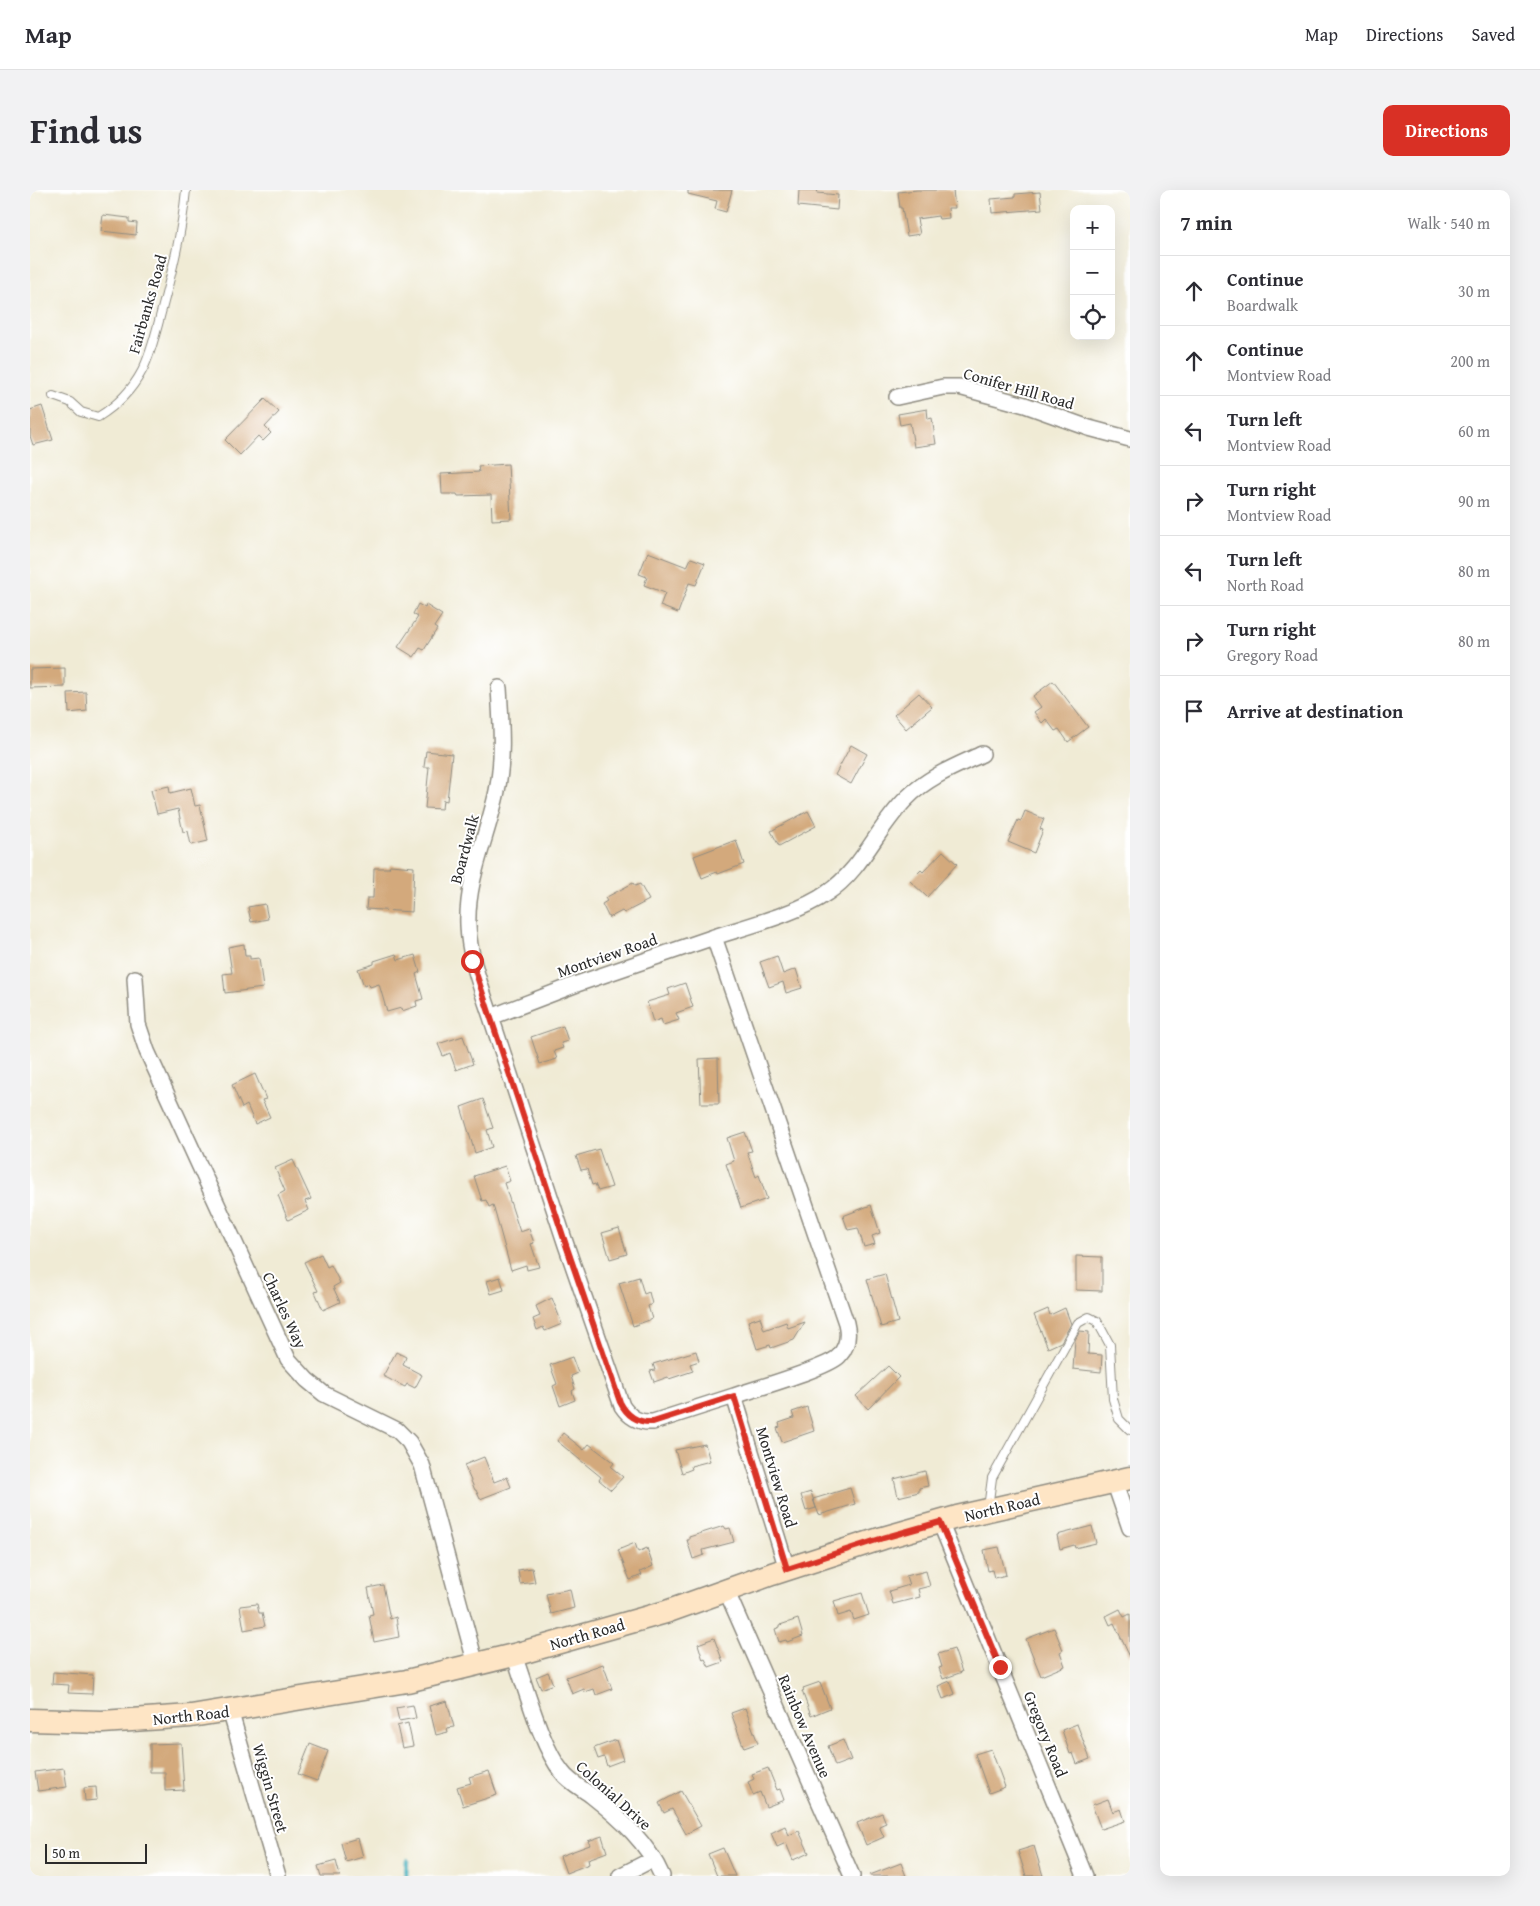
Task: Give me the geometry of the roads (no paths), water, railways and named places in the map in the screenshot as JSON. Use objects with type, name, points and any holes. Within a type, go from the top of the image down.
[{"type":"main road","name":"North Road","points":[[30,1720],[87,1722],[191,1716],[406,1681],[514,1655],[666,1612],[787,1569],[883,1538],[987,1510],[1122,1480]]},
{"type":"street","name":"Conifer Hill Road","points":[[897,397],[943,387],[959,387],[1025,405],[1089,428],[1130,439]]},
{"type":"street","name":"Boardwalk","points":[[491,1017],[472,961],[468,924],[470,896],[497,790],[500,770],[499,688]]},
{"type":"street","name":"Montview Road","points":[[491,1017],[577,984],[807,905],[829,893],[851,872],[907,797],[941,774],[982,754]]},
{"type":"street","points":[[491,1017],[566,1245],[622,1406],[628,1414],[644,1422],[653,1422],[830,1362],[843,1350],[848,1334],[846,1323],[714,937]]},
{"type":"street","name":"Charles Way","points":[[135,978],[138,1024],[147,1050],[288,1359],[307,1380],[324,1394],[397,1430],[409,1442],[422,1465],[476,1664]]},
{"type":"street","name":"Montview Road","points":[[734,1396],[787,1569]]},
{"type":"street","points":[[1122,1480],[1130,1528]]},
{"type":"street","name":"Gregory Road","points":[[940,1522],[1085,1876]]},
{"type":"street","name":"Rainbow Avenue","points":[[726,1590],[852,1876]]},
{"type":"street","name":"Colonial Drive","points":[[514,1655],[546,1743],[562,1773],[636,1834],[662,1876]]},
{"type":"street","name":"Wiggin Street","points":[[230,1710],[278,1876]]},
{"type":"street","points":[[620,1876],[653,1859]]},
{"type":"lane","name":"Fairbanks Road","points":[[53,396],[70,402],[81,412],[98,417],[110,410],[123,398],[142,371],[155,335],[169,285],[182,226],[186,190]]},
{"type":"lane","points":[[987,1510],[992,1478],[1078,1323],[1089,1317],[1098,1321],[1110,1344],[1113,1399],[1120,1419],[1130,1430]]},
{"type":"waterway","points":[[406,1876],[407,1860]]}]
